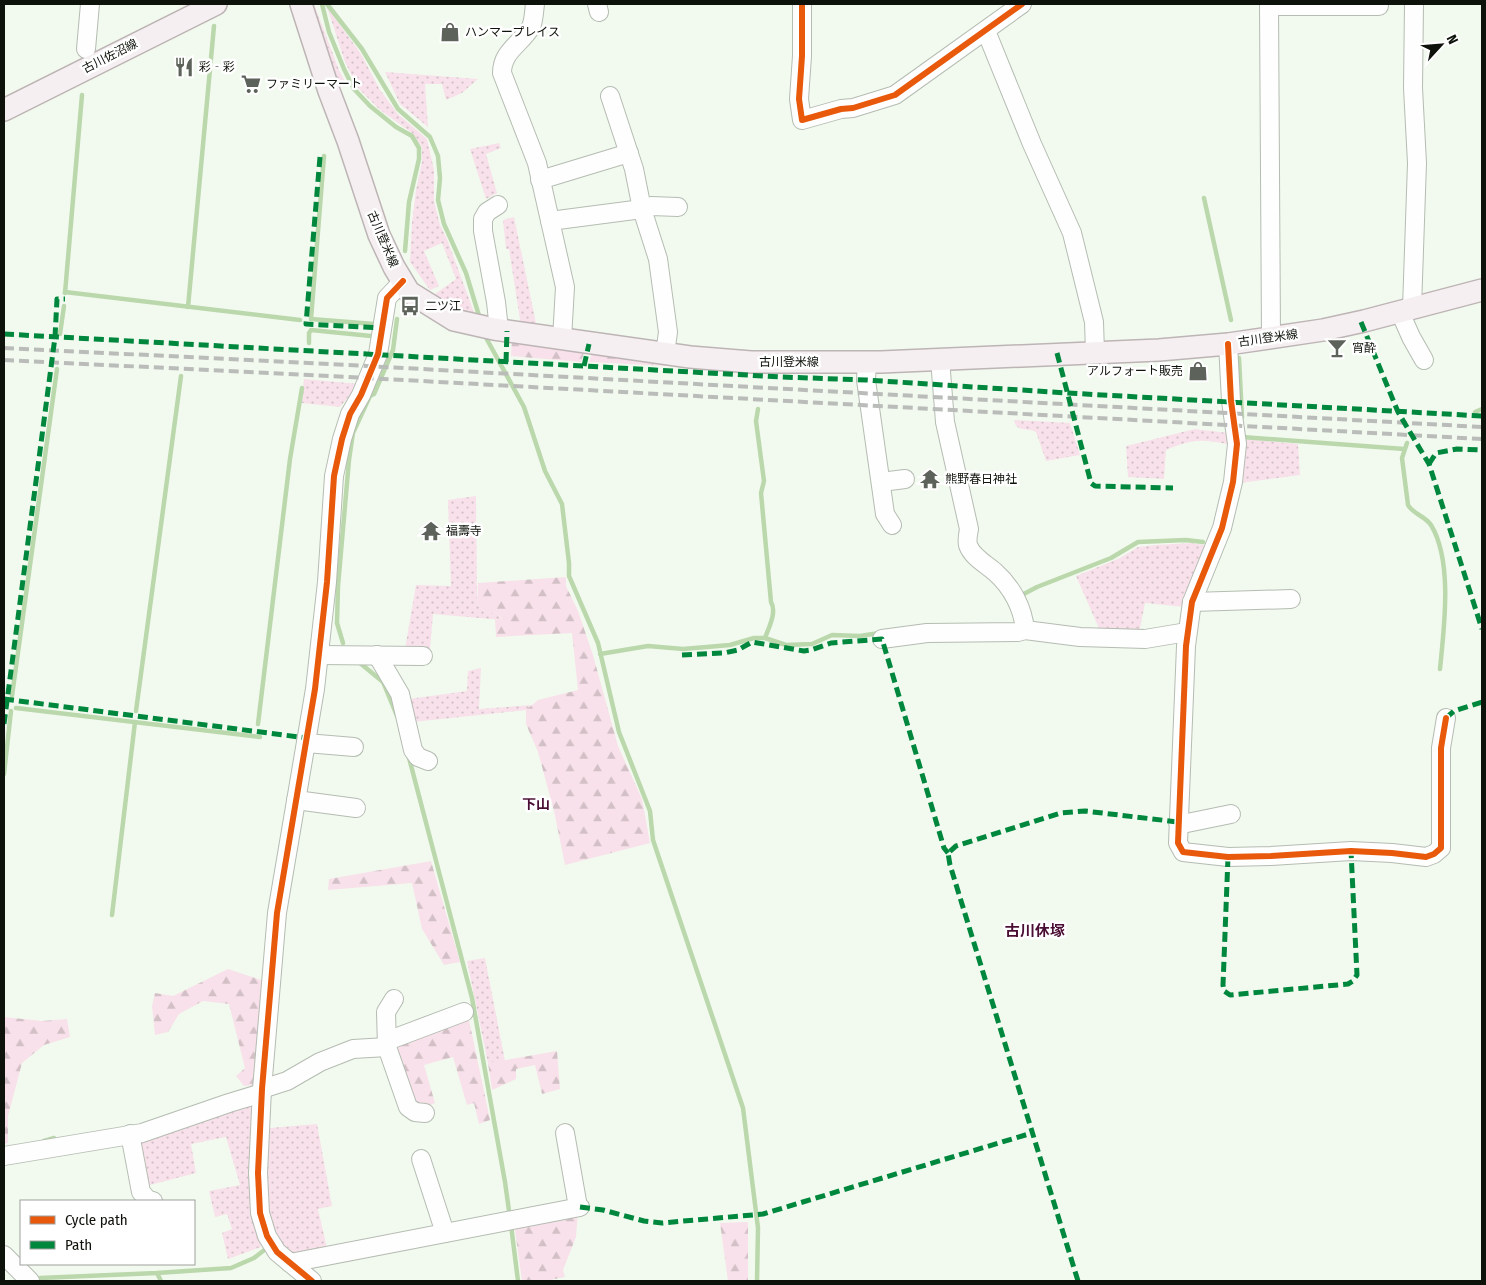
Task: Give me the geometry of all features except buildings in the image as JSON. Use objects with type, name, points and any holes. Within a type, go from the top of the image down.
[{"type":"main road","name":"古川佐沼線","points":[[4,110],[216,4]]},
{"type":"main road","name":"古川登米線","points":[[301,4],[379,235],[410,292],[454,320],[562,340],[665,354],[751,362],[867,362],[1159,350],[1228,344],[1323,330],[1482,290]]},
{"type":"street","points":[[86,49],[90,4]]},
{"type":"street","points":[[535,4],[532,25],[527,33],[509,51],[502,64],[502,73],[537,164],[565,287],[562,340]]},
{"type":"street","points":[[802,4],[802,56],[799,99],[802,120],[841,108],[853,108],[895,95],[1022,4]]},
{"type":"street","points":[[1414,4],[1413,88],[1417,163],[1406,310],[1411,337],[1424,360]]},
{"type":"street","points":[[1271,338],[1269,5],[1379,6]]},
{"type":"street","points":[[986,31],[1032,144],[1072,234],[1094,322],[1095,352]]},
{"type":"street","points":[[610,96],[634,169],[642,209],[658,259],[668,332],[665,354]]},
{"type":"street","points":[[540,180],[629,153]]},
{"type":"street","points":[[496,329],[496,302],[483,231],[483,219],[487,212],[498,205]]},
{"type":"street","points":[[550,221],[642,209],[651,206],[678,207]]},
{"type":"street","points":[[312,1281],[277,1252],[268,1236],[260,1213],[258,1173],[262,1091],[277,913],[319,655],[327,582],[334,476],[350,414],[362,395],[378,354],[387,298],[403,282]]},
{"type":"street","points":[[1228,344],[1231,401],[1237,444],[1233,482],[1222,528],[1192,602],[1187,632],[1181,822],[1178,843],[1183,852],[1236,857],[1351,851],[1426,857],[1434,854],[1440,848],[1442,748],[1446,718]]},
{"type":"street","points":[[940,359],[945,422],[969,529],[968,545],[976,557],[995,572],[1010,588],[1024,618],[1025,630]]},
{"type":"street","points":[[867,362],[866,380],[885,514],[892,525]]},
{"type":"street","points":[[881,482],[905,479]]},
{"type":"street","points":[[1192,602],[1291,599]]},
{"type":"street","points":[[882,639],[927,633],[1018,632],[1025,630],[1080,637],[1145,639],[1187,632]]},
{"type":"street","points":[[319,655],[423,656]]},
{"type":"street","points":[[377,655],[397,686],[413,750],[418,758],[428,761]]},
{"type":"street","points":[[306,743],[354,747]]},
{"type":"street","points":[[296,800],[356,808]]},
{"type":"street","points":[[1181,822],[1231,814]]},
{"type":"street","points":[[394,999],[386,1012],[387,1044],[408,1107],[415,1112],[425,1113]]},
{"type":"street","points":[[4,1156],[142,1133],[262,1091],[287,1081],[320,1062],[354,1049],[387,1044],[464,1012]]},
{"type":"street","points":[[290,1263],[579,1207],[566,1133]]},
{"type":"street","points":[[130,1134],[141,1192],[148,1200]]},
{"type":"street","points":[[421,1159],[445,1234]]},
{"type":"street","points":[[4,1255],[30,1281]]},
{"type":"green space","points":[[309,4],[314,4],[339,70],[347,85],[338,88]]},
{"type":"green space","points":[[327,7],[361,54],[380,90],[398,114],[427,139],[434,170],[434,201],[440,225],[475,315],[448,304],[435,294],[456,279],[442,243],[424,251],[439,286],[430,290],[410,262],[412,223],[422,162],[422,147],[412,133],[380,110],[358,88],[345,62]]},
{"type":"green space","points":[[385,72],[478,79],[462,93],[446,100],[442,84],[425,84],[428,127],[400,104]]},
{"type":"green space","points":[[499,143],[501,148],[486,154],[497,193],[486,199],[470,149]]},
{"type":"green space","points":[[514,217],[537,328],[521,326],[509,249],[506,249],[503,220]]},
{"type":"green space","points":[[512,337],[585,349],[581,362],[511,356]]},
{"type":"green space","points":[[593,350],[707,368],[589,362]]},
{"type":"green space","points":[[304,379],[359,384],[340,407],[302,403]]},
{"type":"green space","points":[[1014,420],[1070,423],[1080,455],[1046,461],[1036,432],[1017,427]]},
{"type":"green space","points":[[1195,429],[1228,433],[1227,444],[1196,441],[1183,444],[1166,450],[1164,479],[1128,477],[1126,446]]},
{"type":"green space","points":[[1244,439],[1298,444],[1300,475],[1240,483]]},
{"type":"green space","points":[[476,496],[477,604],[485,612],[498,614],[502,620],[433,614],[430,649],[405,649],[416,585],[451,586],[448,500]]},
{"type":"green space","points":[[1191,543],[1210,546],[1185,607],[1145,603],[1139,633],[1101,633],[1076,576],[1120,558],[1138,547]]},
{"type":"green space","points":[[566,577],[566,586],[578,611],[593,655],[618,746],[642,799],[650,843],[565,865],[554,811],[538,752],[526,724],[526,710],[538,700],[578,690],[572,633],[496,637],[495,620],[502,619],[498,614],[485,612],[477,604],[478,583]]},
{"type":"green space","points":[[481,668],[479,709],[532,705],[526,710],[413,722],[409,699],[467,691],[468,671]]},
{"type":"green space","points":[[431,861],[460,962],[444,965],[422,929],[412,883],[328,890],[329,879]]},
{"type":"green space","points":[[485,958],[505,1061],[488,1063],[467,961]]},
{"type":"green space","points":[[228,969],[264,981],[254,1085],[244,1086],[236,1076],[245,1068],[229,1004],[203,1001],[179,1014],[168,1032],[155,1035],[152,1006],[155,993],[173,996]]},
{"type":"green space","points":[[468,1015],[490,1120],[479,1124],[474,1103],[467,1105],[453,1057],[424,1065],[435,1103],[424,1108],[413,1103],[394,1045]]},
{"type":"green space","points":[[4,1017],[42,1021],[67,1019],[70,1037],[44,1045],[22,1063],[8,1116],[8,1143],[4,1144]]},
{"type":"green space","points":[[557,1051],[560,1089],[542,1094],[535,1065],[516,1069],[516,1079],[492,1090],[488,1063]]},
{"type":"green space","points":[[252,1102],[250,1186],[261,1247],[228,1259],[222,1233],[232,1229],[227,1214],[215,1217],[209,1191],[240,1185],[226,1137],[191,1144],[196,1173],[146,1186],[139,1141]]},
{"type":"green space","points":[[317,1124],[332,1206],[318,1209],[327,1248],[296,1256],[280,1244],[273,1233],[269,1220],[266,1171],[270,1128]]},
{"type":"green space","points":[[578,1211],[576,1237],[563,1270],[565,1277],[545,1281],[522,1281],[514,1223]]},
{"type":"green space","points":[[748,1222],[748,1281],[728,1281],[720,1223]]},
{"type":"waterway","points":[[322,4],[329,32],[354,89],[370,106],[396,127],[412,136],[419,148],[419,159],[409,202],[405,251]]},
{"type":"waterway","points":[[327,4],[362,49],[398,109],[430,137],[438,156],[440,178],[438,200],[444,224],[466,273],[480,319]]},
{"type":"waterway","points":[[188,307],[214,26]]},
{"type":"waterway","points":[[65,293],[82,95]]},
{"type":"waterway","points":[[324,156],[311,319],[374,324]]},
{"type":"waterway","points":[[1204,198],[1231,320]]},
{"type":"waterway","points":[[65,292],[300,320]]},
{"type":"waterway","points":[[60,334],[64,306]]},
{"type":"waterway","points":[[343,643],[337,623],[338,586],[353,433],[370,396],[374,394],[393,350],[397,319]]},
{"type":"waterway","points":[[309,343],[309,333],[311,330],[371,336]]},
{"type":"waterway","points":[[484,334],[524,407],[545,471],[562,504],[569,576],[598,643],[619,732],[650,811],[653,840],[743,1108],[758,1228],[757,1281]]},
{"type":"waterway","points":[[1239,358],[1242,417]]},
{"type":"waterway","points":[[12,696],[57,369]]},
{"type":"waterway","points":[[136,711],[181,376]]},
{"type":"waterway","points":[[258,724],[290,459],[302,388]]},
{"type":"waterway","points":[[758,409],[756,421],[764,481],[761,493],[771,602],[773,606],[772,620],[765,638]]},
{"type":"waterway","points":[[1475,412],[1482,409]]},
{"type":"waterway","points":[[1242,437],[1404,449]]},
{"type":"waterway","points":[[1407,443],[1402,458],[1408,505],[1431,525],[1438,540],[1445,576],[1445,615],[1440,669]]},
{"type":"waterway","points":[[1020,596],[1037,587],[1111,558],[1138,542],[1186,540],[1203,542]]},
{"type":"waterway","points":[[600,654],[648,646],[683,649],[730,645],[754,638],[765,638],[786,645],[812,644],[832,635],[860,636],[879,633]]},
{"type":"waterway","points":[[360,663],[383,682],[397,716]]},
{"type":"waterway","points":[[16,708],[260,737]]},
{"type":"waterway","points":[[4,774],[11,711]]},
{"type":"waterway","points":[[112,915],[135,722]]},
{"type":"waterway","points":[[408,754],[472,998],[510,1218]]},
{"type":"waterway","points":[[44,1141],[54,1138]]},
{"type":"waterway","points":[[511,1225],[518,1281]]},
{"type":"waterway","points":[[40,1278],[231,1268],[254,1258],[263,1251]]},
{"type":"waterway","points":[[157,1273],[161,1281]]},
{"type":"railway","points":[[4,348],[1482,427]]},
{"type":"railway","points":[[4,360],[1482,439]]},
{"type":"marked path","points":[[320,157],[306,324],[382,328]]},
{"type":"marked path","points":[[4,724],[55,337],[57,299],[65,299]]},
{"type":"marked path","points":[[1361,322],[1398,412],[1429,464],[1482,629]]},
{"type":"marked path","points":[[506,362],[507,331]]},
{"type":"marked path","points":[[4,334],[866,380],[1482,416]]},
{"type":"marked path","points":[[584,366],[589,344]]},
{"type":"marked path","points":[[1057,353],[1091,483],[1095,486],[1173,488]]},
{"type":"marked path","points":[[1429,464],[1436,453],[1457,449],[1482,450]]},
{"type":"marked path","points":[[682,655],[724,653],[738,650],[752,642],[804,651],[831,643],[882,639],[944,848],[948,853]]},
{"type":"marked path","points":[[4,699],[307,738]]},
{"type":"marked path","points":[[1446,718],[1454,711],[1482,702]]},
{"type":"marked path","points":[[1078,1281],[950,865],[948,853],[956,846],[1061,813],[1085,811],[1178,822]]},
{"type":"marked path","points":[[1228,857],[1223,985],[1224,991],[1230,995],[1348,984],[1353,981],[1357,975],[1351,851]]},
{"type":"marked path","points":[[580,1207],[662,1223],[763,1214],[1032,1133]]},
{"type":"cycle path","points":[[802,4],[802,56],[799,99],[802,120],[841,109],[853,108],[895,95],[1022,4]]},
{"type":"cycle path","points":[[312,1281],[277,1252],[267,1236],[260,1213],[258,1173],[262,1089],[277,913],[315,689],[327,582],[334,476],[350,414],[361,395],[378,354],[387,298],[403,281]]},
{"type":"cycle path","points":[[1228,344],[1231,401],[1237,444],[1233,482],[1222,528],[1192,602],[1186,646],[1178,843],[1183,852],[1228,857],[1351,851],[1426,857],[1434,854],[1441,848],[1441,748],[1446,718]]},
{"type":"place","name":"ハンマープレイス","points":[[450,32]]},
{"type":"place","name":"彩‐彩","points":[[184,67]]},
{"type":"place","name":"ファミリーマート","points":[[251,84]]},
{"type":"place","name":"二ツ江","points":[[410,306]]},
{"type":"place","name":"宵酔","points":[[1337,348]]},
{"type":"place","name":"アルフォート販売","points":[[1198,371]]},
{"type":"place","name":"熊野春日神社","points":[[930,479]]},
{"type":"place","name":"福壽寺","points":[[431,531]]},
{"type":"district","name":"下山","points":[[536,804]]},
{"type":"district","name":"古川休塚","points":[[1035,931]]}]
